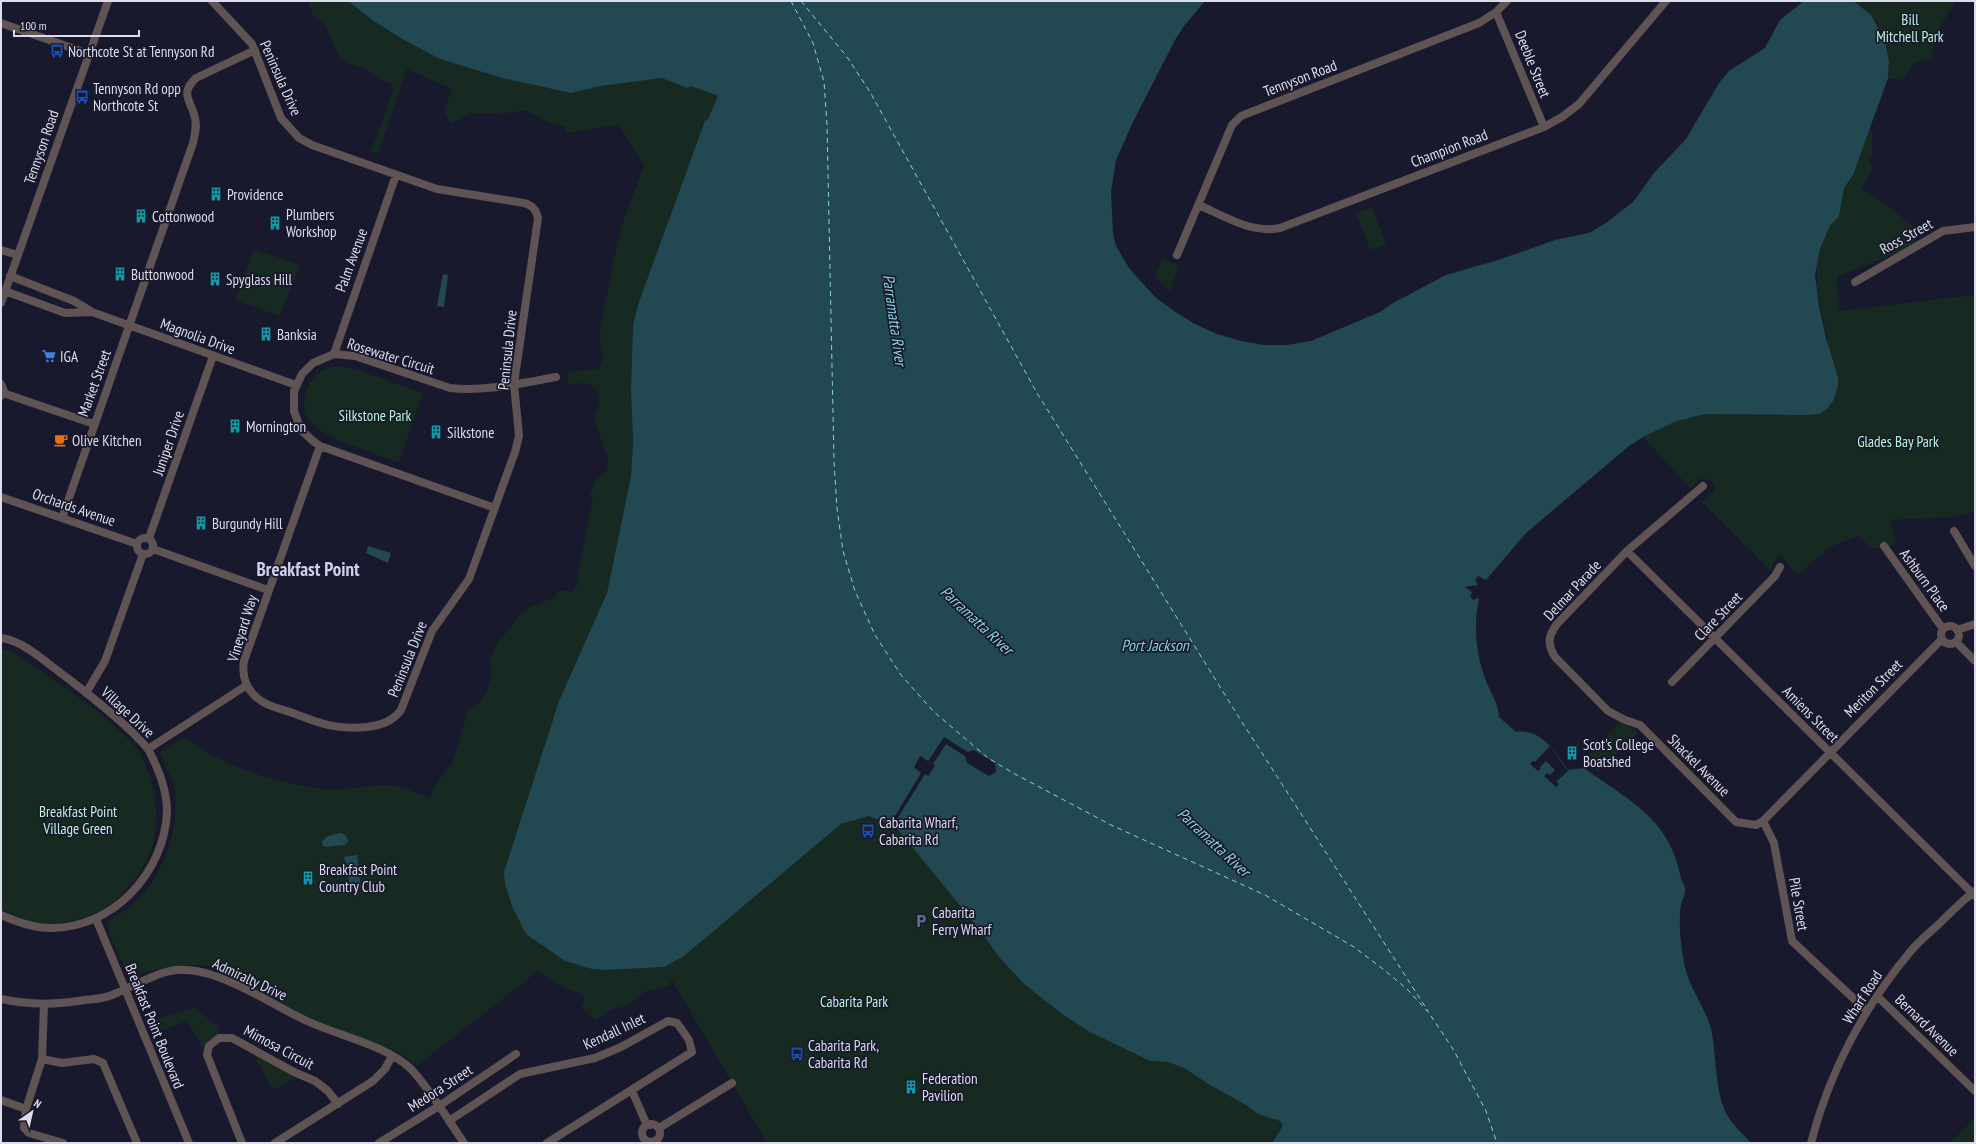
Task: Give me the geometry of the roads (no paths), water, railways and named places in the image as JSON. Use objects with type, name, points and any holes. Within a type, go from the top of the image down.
[{"type":"street","name":"Tennyson Road","points":[[1,303],[108,1]]},
{"type":"street","name":"Peninsula Drive","points":[[212,1],[247,37],[255,50],[275,106],[281,118],[289,129],[299,138],[312,145],[396,175],[450,192],[529,204],[537,212],[538,218],[514,384],[519,436],[470,578],[432,631],[406,701],[396,717],[381,725],[338,728],[262,702],[246,685]]},
{"type":"street","name":"Tennyson Road","points":[[1177,255],[1232,125],[1241,116],[1479,24],[1496,12],[1506,1]]},
{"type":"street","name":"Champion Road","points":[[1198,205],[1260,230],[1275,229],[1544,127],[1562,117],[1579,104],[1666,1]]},
{"type":"street","name":"Deeble Street","points":[[1496,12],[1544,127]]},
{"type":"street","points":[[1,23],[89,54]]},
{"type":"street","name":"Market Street","points":[[62,518],[94,424],[130,326],[197,128],[195,116],[187,93],[189,85],[196,78],[255,50]]},
{"type":"street","name":"Palm Avenue","points":[[334,354],[396,175]]},
{"type":"street","name":"Ross Street","points":[[1855,282],[1943,231],[1975,227]]},
{"type":"street","points":[[1,250],[18,255]]},
{"type":"street","name":"Magnolia Drive","points":[[10,276],[74,301],[92,312],[296,385]]},
{"type":"street","name":"Magnolia Drive","points":[[5,290],[65,313],[92,312]]},
{"type":"street","name":"Rosewater Circuit","points":[[495,508],[320,446],[306,436],[296,420],[293,402],[296,385],[307,368],[313,363],[334,354],[355,356],[450,388],[462,390],[556,377]]},
{"type":"street","name":"Juniper Drive","points":[[149,538],[213,356]]},
{"type":"street","points":[[1,384],[4,388],[2,395],[94,424]]},
{"type":"street","name":"Vineyard Way","points":[[148,749],[246,685],[243,673],[244,661],[320,446]]},
{"type":"street","name":"Delmar Parade","points":[[1625,720],[1608,711],[1555,657],[1550,648],[1550,633],[1627,551],[1703,486]]},
{"type":"street","name":"Orchards Avenue","points":[[1,497],[137,544]]},
{"type":"street","points":[[1954,531],[1975,566]]},
{"type":"street","points":[[149,538],[153,542],[154,549],[148,554],[143,554],[137,549],[137,544],[140,539],[149,538]]},
{"type":"street","name":"Ashburn Place","points":[[1884,546],[1943,629]]},
{"type":"street","points":[[154,549],[268,590]]},
{"type":"street","name":"Amiens Street","points":[[1627,551],[1974,894]]},
{"type":"street","points":[[86,693],[105,661],[143,554]]},
{"type":"street","name":"Clare Street","points":[[1672,682],[1775,576],[1780,567]]},
{"type":"street","points":[[1957,630],[1975,624]]},
{"type":"street","points":[[1956,642],[1960,635],[1957,630],[1953,627],[1943,629],[1941,632],[1942,639],[1950,642],[1956,642],[1975,661]]},
{"type":"street","name":"Village Drive","points":[[1,638],[22,645],[86,693],[125,726],[148,749],[158,770],[164,790],[167,811],[159,853],[151,869],[128,896],[116,907],[96,919],[52,928],[18,923],[1,915]]},
{"type":"street","name":"Meriton Street","points":[[1760,823],[1942,639]]},
{"type":"street","name":"Shackel Avenue","points":[[1625,720],[1640,725],[1736,822],[1760,823]]},
{"type":"street","name":"Pile Street","points":[[1760,823],[1774,844],[1792,941],[1867,1012]]},
{"type":"street","name":"Wharf Road","points":[[1811,1143],[1825,1097],[1834,1075],[1877,996],[1911,951],[1974,894]]},
{"type":"street","name":"Breakfast Point Boulevard","points":[[96,919],[188,1143]]},
{"type":"street","name":"Admiralty Drive","points":[[1,998],[44,1005],[109,996],[174,970],[193,970],[205,973],[232,983],[318,1026],[392,1056],[411,1070],[439,1106],[464,1143]]},
{"type":"street","name":"Bernard Avenue","points":[[1877,996],[1975,1091]]},
{"type":"street","points":[[44,1005],[42,1059],[26,1109],[24,1128],[29,1133],[62,1143]]},
{"type":"street","name":"Kendall Inlet","points":[[449,1121],[520,1074],[595,1058],[621,1047],[668,1021],[677,1022],[689,1040],[692,1052],[547,1143]]},
{"type":"street","name":"Mimosa Circuit","points":[[242,1143],[207,1055],[209,1046],[219,1038],[232,1038],[294,1072],[315,1081],[328,1091],[338,1104]]},
{"type":"street","name":"Medora Street","points":[[379,1143],[439,1106],[516,1054]]},
{"type":"street","points":[[275,1143],[373,1081],[384,1069],[392,1056]]},
{"type":"street","points":[[42,1059],[62,1063],[94,1059],[103,1063],[137,1143]]},
{"type":"street","points":[[659,1128],[732,1082]]},
{"type":"street","points":[[632,1091],[646,1123],[655,1125],[659,1128]]},
{"type":"street","points":[[1,1100],[26,1109]]},
{"type":"street","points":[[644,1138],[644,1130],[650,1125]]},
{"type":"street","points":[[644,1138],[650,1142],[657,1142],[660,1136],[659,1128]]},
{"type":"street","points":[[636,1143],[644,1138]]},
{"type":"water","name":"Port Jackson","points":[[348,1],[1205,1],[1184,26],[1175,40],[1133,122],[1116,160],[1111,192],[1113,233],[1116,246],[1129,268],[1155,297],[1195,324],[1217,334],[1241,341],[1263,345],[1287,345],[1311,341],[1380,312],[1393,303],[1446,275],[1498,260],[1555,240],[1589,233],[1606,223],[1633,202],[1654,173],[1686,139],[1719,83],[1729,71],[1765,48],[1780,20],[1804,1],[1854,1],[1871,15],[1885,40],[1889,61],[1888,78],[1853,175],[1844,188],[1839,216],[1830,226],[1820,249],[1815,275],[1819,306],[1826,338],[1838,377],[1838,386],[1833,401],[1827,409],[1819,414],[1705,414],[1674,422],[1643,437],[1629,446],[1526,533],[1486,580],[1478,576],[1475,580],[1478,585],[1465,587],[1472,592],[1470,596],[1473,600],[1479,598],[1476,620],[1478,652],[1483,673],[1497,707],[1499,717],[1516,732],[1533,734],[1547,743],[1568,770],[1584,768],[1631,801],[1645,812],[1657,825],[1667,840],[1675,857],[1685,888],[1685,893],[1681,904],[1681,944],[1687,975],[1711,1029],[1719,1093],[1726,1113],[1731,1121],[1751,1143],[1272,1143],[1283,1126],[1280,1121],[1258,1114],[1246,1105],[1210,1085],[1184,1068],[1168,1062],[1150,1061],[1088,1031],[1062,1014],[1024,984],[999,957],[979,929],[895,826],[869,816],[841,824],[684,956],[664,967],[606,970],[592,969],[565,961],[526,934],[512,906],[505,884],[504,872],[559,701],[607,593],[631,476],[633,442],[631,390],[633,325],[639,302],[705,121],[708,119],[718,96],[691,86],[687,88],[662,78],[601,86],[571,93],[502,78],[440,59],[404,40],[372,20]]},
{"type":"water","points":[[443,274],[448,275],[444,307],[437,306]]},
{"type":"water","points":[[368,546],[391,553],[388,563],[366,553]]},
{"type":"water","points":[[339,833],[344,834],[347,838],[348,842],[345,845],[323,846],[322,842],[326,837]]},
{"type":"water","points":[[357,855],[361,888],[348,889],[347,862],[345,862],[344,857]]},
{"type":"place","name":"Northcote St at Tennyson Rd","points":[[57,51]]},
{"type":"place","name":"Tennyson Rd opp Northcote St","points":[[82,97]]},
{"type":"place","name":"Providence","points":[[216,194]]},
{"type":"place","name":"Cottonwood","points":[[141,216]]},
{"type":"place","name":"Plumbers Workshop","points":[[275,223]]},
{"type":"place","name":"Buttonwood","points":[[120,274]]},
{"type":"place","name":"Spyglass Hill","points":[[215,279]]},
{"type":"place","name":"Banksia","points":[[266,334]]},
{"type":"place","name":"IGA","points":[[49,356]]},
{"type":"place","name":"Mornington","points":[[235,426]]},
{"type":"place","name":"Silkstone","points":[[436,432]]},
{"type":"place","name":"Olive Kitchen","points":[[61,440]]},
{"type":"place","name":"Burgundy Hill","points":[[201,523]]},
{"type":"place","name":"Scot's College Boatshed","points":[[1572,753]]},
{"type":"place","name":"Cabarita Wharf, Cabarita Rd","points":[[868,831]]},
{"type":"place","name":"Breakfast Point Country Club","points":[[308,878]]},
{"type":"place","name":"Cabarita Ferry Wharf","points":[[921,921]]},
{"type":"place","name":"Cabarita Park, Cabarita Rd","points":[[797,1054]]},
{"type":"place","name":"Federation Pavilion","points":[[911,1087]]},
{"type":"district","name":"Breakfast Point","points":[[308,569]]},
{"type":"park label","name":"Bill Mitchell Park","points":[[1910,28]]},
{"type":"park label","name":"Silkstone Park","points":[[375,415]]},
{"type":"park label","name":"Glades Bay Park","points":[[1898,441]]},
{"type":"park label","name":"Breakfast Point Village Green","points":[[78,820]]},
{"type":"park label","name":"Cabarita Park","points":[[854,1001]]},
{"type":"water label","name":"Parramatta River","points":[[895,320]]},
{"type":"water label","name":"Parramatta River","points":[[977,620]]},
{"type":"water label","name":"Parramatta River","points":[[1214,842]]}]
